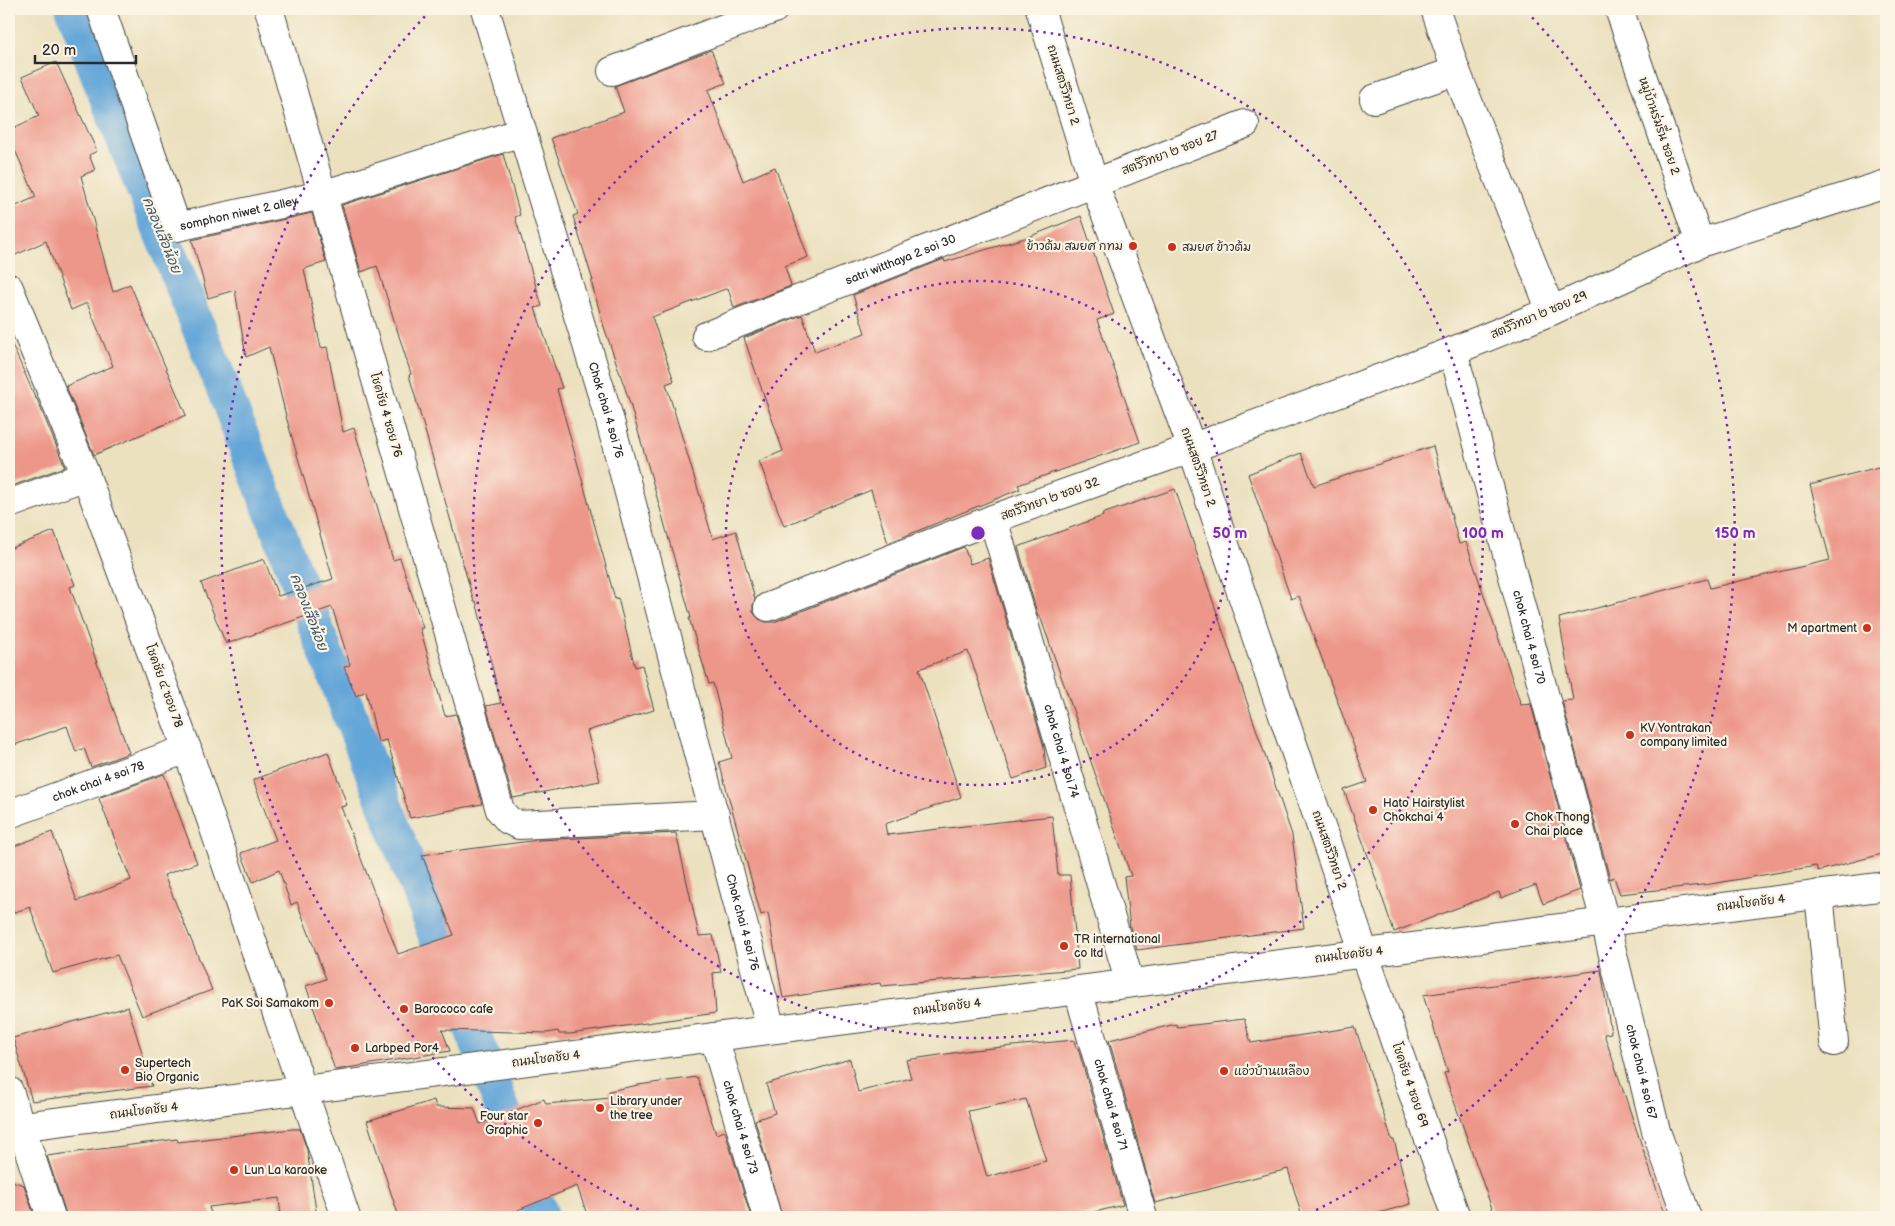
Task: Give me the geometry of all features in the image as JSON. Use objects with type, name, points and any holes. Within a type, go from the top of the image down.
[{"type":"street","name":"somphon niwet 2 alley","points":[[100,9],[177,227],[322,195],[522,132]]},
{"type":"street","name":"โชคชัย 4 ซอย 76","points":[[269,9],[500,810],[508,820],[519,824],[715,815]]},
{"type":"street","name":"Chok chai 4 soi 76","points":[[485,9],[610,421],[771,1030]]},
{"type":"street","points":[[612,71],[774,9]]},
{"type":"street","name":"ถนนสตรีวิทยา 2","points":[[1040,9],[1094,183],[1192,448],[1364,953]]},
{"type":"street","points":[[1435,9],[1456,70],[1550,311]]},
{"type":"street","name":"หมู่บ้านร่มรื่น ซอย 2","points":[[1619,9],[1700,243]]},
{"type":"street","points":[[1374,99],[1456,70]]},
{"type":"street","name":"สตรีวิทยา ๒ ซอย 27","points":[[1094,183],[1246,124]]},
{"type":"street","name":"satri witthaya 2 soi 30","points":[[706,336],[1094,183]]},
{"type":"street","name":"สตรีวิทยา ๒ ซอย 29","points":[[1192,448],[1454,352],[1700,243],[1886,184]]},
{"type":"street","name":"โชคชัย ๔ ซอย 78","points":[[9,288],[86,476],[187,749],[346,1217]]},
{"type":"street","name":"chok chai 4 soi 70","points":[[1454,352],[1605,922]]},
{"type":"street","name":"สตรีวิทยา ๒ ซอย 32","points":[[768,607],[993,519],[1192,448]]},
{"type":"street","points":[[9,504],[86,476]]},
{"type":"street","name":"chok chai 4 soi 74","points":[[993,519],[1130,983]]},
{"type":"street","name":"chok chai 4 soi 78","points":[[9,814],[187,749]]},
{"type":"street","name":"ถนนโชคชัย 4","points":[[14,1128],[1886,886]]},
{"type":"street","points":[[1819,894],[1834,1042]]},
{"type":"street","name":"chok chai 4 soi 67","points":[[1605,922],[1656,1131],[1687,1217]]},
{"type":"street","name":"โชคชัย 4 ซอย 69","points":[[1364,953],[1456,1217]]},
{"type":"street","name":"chok chai 4 soi 71","points":[[1078,990],[1143,1217]]},
{"type":"street","name":"chok chai 4 soi 73","points":[[714,1037],[767,1217]]},
{"type":"street","points":[[9,1092],[14,1128],[51,1217]]},
{"type":"building","points":[[711,50],[726,83],[708,90],[743,181],[775,167],[808,257],[785,266],[791,286],[734,308],[728,288],[652,317],[674,381],[666,384],[713,539],[736,531],[755,599],[753,612],[759,619],[766,622],[774,622],[964,547],[970,564],[988,558],[1044,747],[1046,768],[1013,779],[968,651],[919,669],[961,797],[885,824],[887,835],[1052,816],[1058,875],[1070,875],[1078,969],[881,986],[880,983],[783,998],[768,913],[761,915],[719,762],[732,758],[713,683],[709,684],[689,618],[691,618],[647,462],[628,397],[604,327],[591,281],[593,281],[573,216],[578,214],[551,138],[624,112],[615,86]]},
{"type":"building","points":[[56,62],[97,151],[89,155],[95,170],[81,176],[113,292],[130,284],[186,415],[94,455],[66,386],[113,366],[87,303],[71,310],[46,241],[9,258],[9,209],[36,197],[9,137],[9,130],[39,116],[22,77]]},
{"type":"building","points":[[503,154],[520,215],[515,217],[542,306],[535,308],[562,388],[557,389],[615,599],[618,598],[635,667],[642,665],[654,710],[587,731],[600,781],[513,798],[486,706],[501,703],[476,601],[474,602],[409,375],[411,374],[377,266],[361,272],[342,205]]},
{"type":"building","points":[[312,213],[326,262],[304,269],[321,348],[327,347],[343,432],[354,428],[393,560],[400,558],[423,628],[420,628],[445,716],[456,714],[482,804],[410,818],[387,740],[378,742],[366,691],[356,696],[344,667],[350,665],[332,607],[226,644],[201,583],[264,559],[278,596],[333,579],[287,420],[269,347],[246,357],[235,290],[208,298],[192,240]]},
{"type":"building","points":[[1081,216],[1114,314],[1097,320],[1140,442],[1018,485],[1020,489],[888,543],[871,490],[784,526],[759,461],[783,451],[744,338],[802,315],[815,352],[865,333],[853,295],[944,259],[945,262],[1031,236]]},
{"type":"building","points":[[9,338],[65,467],[9,487]]},
{"type":"building","points":[[1433,446],[1459,544],[1466,542],[1521,705],[1531,704],[1580,890],[1543,904],[1536,885],[1501,898],[1499,892],[1394,932],[1344,790],[1367,782],[1299,596],[1291,599],[1248,474],[1301,453],[1314,486]]},
{"type":"building","points":[[1886,465],[1886,853],[1818,871],[1816,866],[1711,884],[1620,894],[1614,877],[1610,879],[1562,701],[1573,700],[1559,618],[1707,579],[1710,588],[1830,560],[1810,485]]},
{"type":"building","points":[[1175,489],[1292,835],[1304,928],[1137,950],[1130,927],[1124,877],[1131,876],[1040,616],[1038,616],[1018,547],[1103,516],[1102,514]]},
{"type":"building","points":[[54,531],[75,585],[70,587],[129,753],[91,767],[84,748],[76,752],[67,726],[9,747],[9,549]]},
{"type":"building","points":[[328,752],[347,805],[341,807],[398,954],[454,935],[422,855],[539,840],[676,833],[699,936],[713,935],[721,972],[713,973],[716,1013],[570,1034],[559,1034],[558,1031],[547,1033],[442,1030],[450,1051],[335,1070],[306,986],[326,979],[297,902],[291,905],[279,870],[253,882],[241,853],[276,840],[253,780]]},
{"type":"building","points":[[164,774],[197,863],[164,875],[212,990],[142,1016],[117,955],[53,973],[30,907],[9,914],[9,848],[52,832],[77,901],[131,880],[99,799]]},
{"type":"building","points":[[1601,970],[1611,1033],[1604,1034],[1666,1217],[1495,1217],[1444,1073],[1448,1072],[1423,995]]},
{"type":"building","points":[[128,1007],[152,1086],[32,1101],[13,1038]]},
{"type":"building","points":[[1244,1019],[1251,1043],[1355,1027],[1392,1140],[1394,1140],[1411,1204],[1364,1217],[1302,1217],[1288,1169],[1155,1203],[1109,1040],[1176,1024],[1177,1027]]},
{"type":"building","points":[[1074,1040],[1076,1048],[1078,1048],[1123,1205],[1075,1217],[782,1217],[755,1120],[775,1113],[766,1084],[850,1059],[858,1092],[911,1078],[906,1060],[973,1050]],"holes":[[[1026,1099],[1046,1161],[987,1177],[968,1111]]]},
{"type":"building","points":[[697,1077],[716,1134],[725,1131],[751,1217],[588,1217],[577,1186],[518,1210],[520,1217],[399,1217],[367,1121],[434,1100],[436,1107],[474,1108],[480,1124],[544,1099],[546,1104],[611,1098],[609,1091]]},
{"type":"building","points":[[300,1129],[307,1150],[317,1217],[281,1217],[279,1198],[209,1207],[212,1217],[67,1217],[47,1156],[177,1139],[178,1142]]},
{"type":"building","points":[[9,1180],[24,1185],[34,1215],[9,1217]]},
{"type":"waterway","name":"คลองเสือน้อย","points":[[73,9],[227,398],[517,1146],[542,1217]]},
{"type":"place","name":"ข้าวต้ม สมยศ กทม","points":[[1133,246]]},
{"type":"place","name":"สมยศ ข้าวต้ม","points":[[1172,247]]},
{"type":"place","name":"M apartment","points":[[1867,628]]},
{"type":"place","name":"KV Yontrakan company limited","points":[[1630,735]]},
{"type":"place","name":"Hato Hairstylist Chokchai 4","points":[[1373,810]]},
{"type":"place","name":"Chok Thong Chai place","points":[[1515,824]]},
{"type":"place","name":"TR international co ltd","points":[[1064,946]]},
{"type":"place","name":"PaK Soi Samakom","points":[[329,1003]]},
{"type":"place","name":"Barococo cafe","points":[[404,1009]]},
{"type":"place","name":"Larbped Por4","points":[[355,1048]]},
{"type":"place","name":"Supertech Bio Organic","points":[[125,1070]]},
{"type":"place","name":"แอ่วบ้านเหลือง","points":[[1224,1071]]},
{"type":"place","name":"Library under the tree","points":[[600,1108]]},
{"type":"place","name":"Four star Graphic","points":[[538,1123]]},
{"type":"place","name":"Lun La karaoke","points":[[234,1170]]}]
